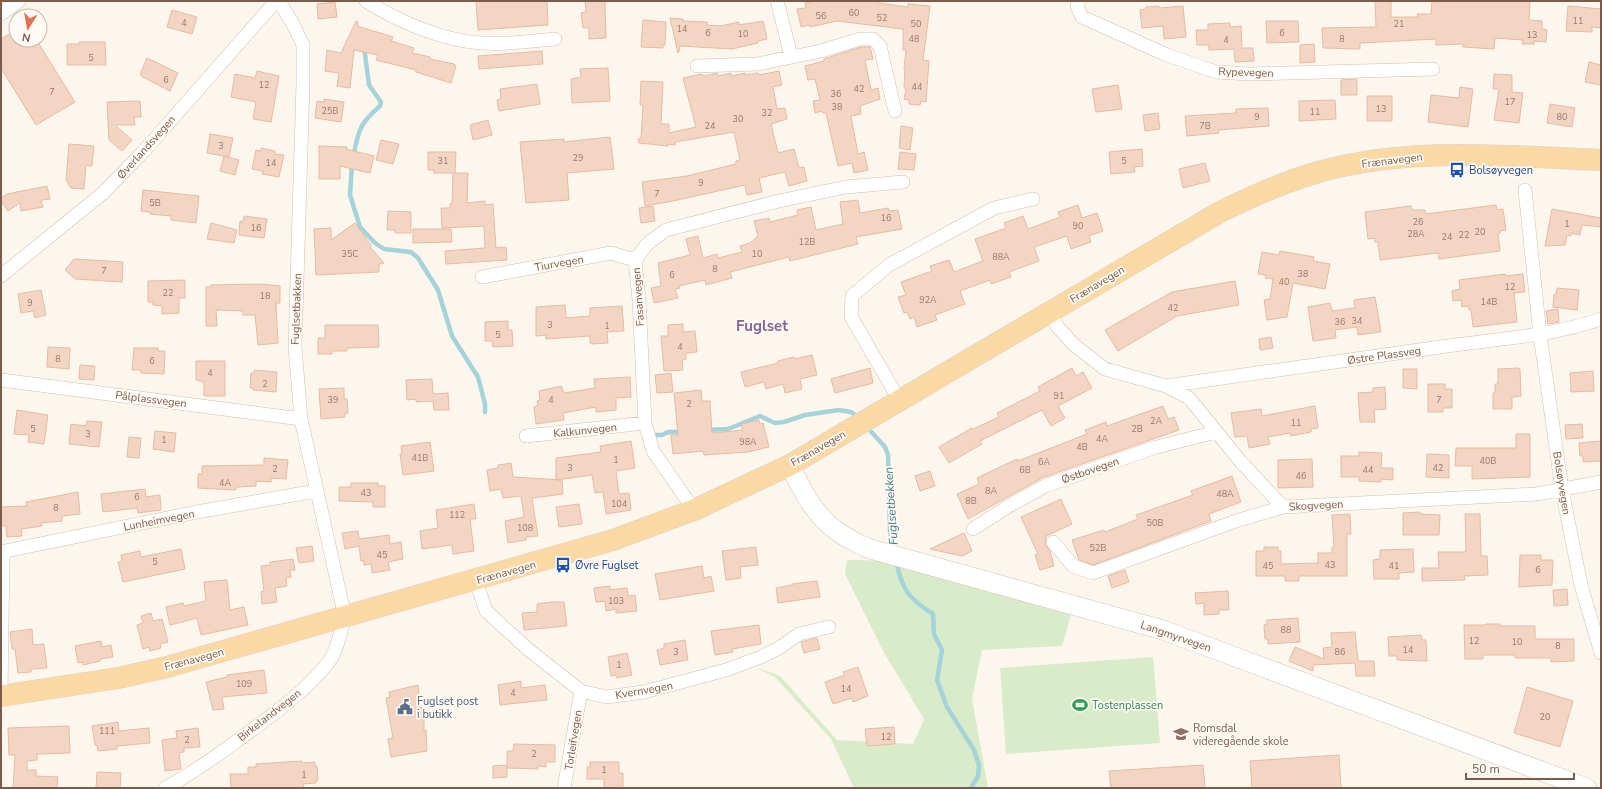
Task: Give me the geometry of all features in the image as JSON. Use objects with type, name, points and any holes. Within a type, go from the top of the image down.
[{"type":"main road","name":"Frænavegen","points":[[1,696],[118,678],[167,667],[613,540],[694,510],[790,465],[1220,212],[1248,198],[1306,176],[1360,163],[1464,154],[1601,160]]},
{"type":"main road","name":"Langmyrvegen","points":[[790,465],[800,487],[814,508],[836,531],[867,548],[1163,630],[1587,788]]},
{"type":"street","points":[[1,14],[18,1]]},
{"type":"street","name":"Øverlandsvegen","points":[[1,276],[103,193],[144,151],[276,1]]},
{"type":"street","name":"Fuglsetbakken","points":[[279,1],[293,24],[303,46],[303,92],[294,347],[301,419],[345,617]]},
{"type":"street","points":[[366,1],[380,10],[430,32],[470,42],[482,43],[555,39]]},
{"type":"street","points":[[777,1],[791,56]]},
{"type":"street","name":"Rypevegen","points":[[1078,3],[1082,17],[1167,55],[1216,72],[1250,74],[1433,69]]},
{"type":"street","points":[[697,66],[758,64],[821,51],[860,39],[873,39],[880,46],[895,111]]},
{"type":"street","name":"Fasanvegen","points":[[694,510],[653,451],[645,423],[639,299],[635,260],[648,243],[666,230],[779,201],[846,187],[903,182]]},
{"type":"street","name":"Bolsøyvegen","points":[[1525,190],[1540,335],[1562,490],[1581,585],[1601,653]]},
{"type":"street","points":[[900,401],[851,316],[852,296],[889,265],[994,208],[1033,199]]},
{"type":"street","name":"Tiurvegen","points":[[482,277],[610,253],[635,260]]},
{"type":"street","points":[[1050,312],[1057,326],[1073,344],[1105,369],[1166,386],[1188,398],[1241,462],[1283,507]]},
{"type":"street","name":"Østre Plassveg","points":[[1166,386],[1455,345],[1540,335],[1572,329],[1601,319]]},
{"type":"street","name":"Pålplassvegen","points":[[1,380],[301,419]]},
{"type":"street","name":"Kalkunvegen","points":[[526,436],[645,423]]},
{"type":"street","name":"Østbovegen","points":[[973,529],[1007,507],[1045,486],[1153,448],[1216,432]]},
{"type":"street","name":"Skogvegen","points":[[1053,542],[1073,566],[1093,573],[1236,520],[1283,507],[1537,494],[1601,482]]},
{"type":"street","name":"Lunheimvegen","points":[[1,696],[4,572],[2,552],[197,512],[316,491]]},
{"type":"street","name":"Kvernvegen","points":[[476,580],[486,611],[530,651],[581,691],[606,696],[644,692],[692,680],[761,658],[799,634],[829,627]]},
{"type":"street","name":"Birkelandvegen","points":[[165,788],[189,775],[266,720],[301,691],[329,662],[338,643],[345,617]]},
{"type":"street","name":"Torleifvegen","points":[[564,788],[581,691]]},
{"type":"green space","points":[[847,560],[924,561],[1072,612],[1062,646],[982,650],[972,699],[988,788],[854,788],[831,739],[775,677],[755,667],[780,676],[837,740],[913,744],[924,719],[883,651],[845,574]]},
{"type":"green space","name":"Tostenplassen","points":[[1153,657],[1160,743],[1006,754],[1000,668]]},
{"type":"building","points":[[476,1],[547,1],[548,25],[478,30]]},
{"type":"building","points":[[585,1],[605,1],[606,38],[589,39],[589,28],[583,28],[581,13],[586,12]]},
{"type":"building","points":[[815,1],[879,1],[879,3],[908,7],[908,4],[930,6],[923,60],[929,61],[926,102],[921,101],[920,105],[909,104],[909,100],[904,99],[906,89],[904,88],[904,69],[906,50],[903,50],[903,29],[837,21],[810,27],[810,25],[801,27],[797,9],[806,8],[805,3]]},
{"type":"building","points":[[1375,1],[1391,1],[1391,17],[1418,17],[1417,14],[1431,14],[1432,1],[1530,1],[1529,20],[1542,21],[1542,29],[1547,30],[1546,42],[1534,41],[1534,44],[1522,44],[1523,40],[1495,38],[1494,49],[1463,47],[1463,44],[1436,45],[1436,39],[1360,43],[1360,49],[1323,48],[1322,28],[1376,27]]},
{"type":"building","points":[[335,2],[337,17],[318,19],[317,4]]},
{"type":"building","points":[[1159,6],[1159,8],[1183,6],[1186,37],[1164,39],[1163,26],[1142,28],[1140,10],[1146,9],[1146,7]]},
{"type":"building","points":[[1568,6],[1601,9],[1601,28],[1592,27],[1592,32],[1566,31]]},
{"type":"building","points":[[172,10],[197,17],[192,34],[167,27]]},
{"type":"building","points":[[670,18],[683,19],[683,21],[707,22],[707,25],[720,26],[739,22],[739,25],[763,21],[767,39],[758,41],[758,43],[732,49],[680,46],[678,53]]},
{"type":"building","points":[[643,20],[666,22],[665,45],[663,45],[663,48],[641,47]]},
{"type":"building","points":[[356,21],[358,22],[357,26],[393,37],[391,41],[414,48],[412,53],[430,57],[430,59],[454,64],[456,66],[451,83],[416,72],[416,70],[376,60],[378,55],[354,50],[350,88],[337,86],[339,73],[325,71],[327,50],[341,53]]},
{"type":"building","points":[[1266,21],[1298,21],[1299,42],[1267,43]]},
{"type":"building","points":[[1230,23],[1230,27],[1241,26],[1242,48],[1253,48],[1254,61],[1235,62],[1234,49],[1209,50],[1209,45],[1197,45],[1196,30],[1208,30],[1208,24]]},
{"type":"building","points":[[8,35],[8,48],[41,48],[75,102],[36,125],[1,68],[1,39]]},
{"type":"building","points":[[79,42],[105,42],[106,65],[67,65],[67,44],[79,44]]},
{"type":"building","points":[[1314,44],[1315,62],[1300,63],[1300,45]]},
{"type":"building","points":[[861,47],[870,47],[873,59],[865,60],[871,90],[878,88],[880,99],[860,106],[861,114],[851,116],[858,154],[864,152],[868,170],[854,173],[852,163],[838,166],[826,113],[823,113],[822,111],[815,113],[813,101],[820,100],[815,79],[808,80],[805,66],[824,61],[824,59]]},
{"type":"building","points":[[542,51],[543,64],[479,69],[478,56]]},
{"type":"building","points":[[147,58],[178,73],[170,91],[141,76],[141,72]]},
{"type":"building","points":[[1589,62],[1601,65],[1601,85],[1585,82]]},
{"type":"building","points":[[608,68],[610,101],[572,103],[571,79],[581,77],[580,69]]},
{"type":"building","points":[[257,71],[279,76],[271,122],[253,119],[256,102],[231,97],[235,74],[255,78]]},
{"type":"building","points":[[779,71],[782,85],[773,87],[777,109],[785,108],[787,119],[771,124],[778,153],[794,149],[799,168],[804,167],[807,181],[789,186],[785,172],[759,178],[762,192],[747,195],[745,185],[645,206],[642,182],[687,176],[736,164],[736,161],[740,160],[734,132],[675,142],[675,145],[668,144],[668,146],[639,143],[638,139],[641,138],[643,105],[640,105],[641,81],[663,82],[661,124],[669,124],[669,133],[696,127],[683,78],[702,74],[704,76],[717,73],[718,76],[731,73],[731,76],[745,73],[745,75],[758,73],[759,75]]},
{"type":"building","points":[[1494,74],[1512,75],[1512,92],[1523,93],[1519,123],[1494,120],[1499,89],[1493,89]]},
{"type":"building","points":[[1357,79],[1357,95],[1341,95],[1341,80]]},
{"type":"building","points":[[537,84],[540,104],[499,111],[497,100],[501,99],[500,89]]},
{"type":"building","points":[[1118,85],[1122,109],[1096,112],[1092,89]]},
{"type":"building","points":[[1460,87],[1473,89],[1468,127],[1428,122],[1431,95],[1459,98]]},
{"type":"building","points":[[1367,96],[1392,96],[1392,121],[1367,121]]},
{"type":"building","points":[[324,99],[344,102],[341,122],[315,118],[317,101],[324,102]]},
{"type":"building","points":[[1335,100],[1336,119],[1299,121],[1299,101]]},
{"type":"building","points":[[140,101],[141,117],[134,117],[135,125],[115,125],[132,140],[122,151],[109,140],[107,102]]},
{"type":"building","points":[[1550,104],[1575,108],[1572,127],[1547,123]]},
{"type":"building","points":[[1268,108],[1269,126],[1218,130],[1219,133],[1187,136],[1185,116],[1236,113],[1236,109]]},
{"type":"building","points":[[1158,113],[1160,129],[1145,131],[1143,115]]},
{"type":"building","points":[[488,120],[492,135],[473,140],[470,125]]},
{"type":"building","points":[[901,126],[913,128],[910,150],[899,148]]},
{"type":"building","points":[[210,134],[233,138],[229,157],[207,153]]},
{"type":"building","points":[[610,137],[614,169],[567,173],[569,200],[526,203],[520,142],[564,139],[564,142]]},
{"type":"building","points":[[381,140],[399,144],[393,164],[376,160]]},
{"type":"building","points":[[69,144],[94,146],[92,166],[86,165],[84,189],[71,188],[66,180]]},
{"type":"building","points":[[319,146],[347,147],[346,149],[374,156],[370,173],[340,166],[340,179],[319,179]]},
{"type":"building","points":[[261,148],[275,151],[275,154],[284,155],[279,177],[262,174],[263,171],[252,169],[256,150],[261,151]]},
{"type":"building","points":[[1142,149],[1143,166],[1134,167],[1135,172],[1111,174],[1109,152]]},
{"type":"building","points":[[428,152],[456,152],[455,173],[468,173],[467,203],[485,201],[485,205],[493,204],[496,248],[506,247],[507,260],[446,264],[445,251],[485,248],[484,226],[442,228],[441,208],[450,208],[450,204],[452,203],[453,173],[434,173],[434,170],[428,170]]},
{"type":"building","points":[[900,152],[916,154],[914,170],[898,169]]},
{"type":"building","points":[[224,156],[239,160],[235,175],[220,171]]},
{"type":"building","points":[[1205,163],[1210,181],[1183,188],[1179,169]]},
{"type":"building","points":[[47,186],[50,199],[41,200],[43,207],[21,211],[20,203],[8,211],[1,201],[1,198],[7,194]]},
{"type":"building","points":[[143,190],[199,196],[196,223],[171,220],[171,216],[150,214],[150,212],[141,211]]},
{"type":"building","points":[[858,200],[860,213],[888,208],[889,211],[898,210],[902,229],[856,237],[858,244],[790,261],[789,257],[730,272],[732,278],[706,285],[705,280],[679,286],[680,288],[675,289],[678,298],[654,303],[651,288],[661,286],[658,263],[690,255],[686,239],[698,236],[703,258],[717,254],[718,258],[742,252],[740,246],[750,243],[758,236],[754,221],[769,218],[770,222],[798,215],[797,210],[811,207],[816,230],[843,224],[840,202]]},
{"type":"building","points":[[1078,205],[1082,218],[1097,213],[1103,231],[1089,236],[1091,242],[1071,249],[1067,236],[1034,247],[1039,261],[1009,272],[1011,277],[991,284],[990,280],[960,291],[965,304],[935,315],[937,320],[917,327],[914,317],[910,319],[907,312],[904,313],[898,297],[906,295],[901,282],[932,271],[930,266],[949,260],[954,272],[983,261],[975,239],[1006,228],[1004,223],[1023,216],[1028,229],[1060,217],[1058,212]]},
{"type":"building","points":[[1496,205],[1497,210],[1503,209],[1506,230],[1500,231],[1498,234],[1500,251],[1439,259],[1438,253],[1380,260],[1378,242],[1375,242],[1375,238],[1368,239],[1365,212],[1411,206],[1412,210],[1425,210],[1426,214]]},
{"type":"building","points":[[653,206],[655,221],[641,223],[639,208]]},
{"type":"building","points":[[1552,209],[1601,218],[1601,227],[1582,225],[1580,235],[1571,233],[1571,236],[1567,235],[1565,245],[1545,246]]},
{"type":"building","points":[[388,211],[411,212],[411,233],[395,233],[395,230],[387,230]]},
{"type":"building","points":[[244,216],[267,219],[264,238],[239,235],[240,221],[243,222]]},
{"type":"building","points":[[211,223],[237,230],[234,243],[207,239]]},
{"type":"building","points":[[355,223],[371,245],[371,248],[384,263],[379,264],[379,272],[316,275],[314,229],[331,228],[331,240]]},
{"type":"building","points":[[413,229],[451,229],[452,242],[413,243]]},
{"type":"building","points":[[1280,251],[1314,257],[1313,261],[1330,264],[1325,289],[1293,283],[1287,317],[1267,320],[1264,300],[1270,299],[1273,279],[1265,278],[1266,275],[1258,274],[1262,252],[1279,255]]},
{"type":"building","points":[[74,259],[123,262],[122,282],[75,279],[65,270]]},
{"type":"building","points":[[1505,274],[1505,276],[1523,274],[1525,292],[1514,293],[1517,322],[1473,327],[1471,310],[1469,310],[1469,306],[1462,307],[1461,300],[1453,301],[1452,291],[1460,289],[1459,280]]},
{"type":"building","points":[[185,280],[185,298],[179,298],[179,313],[162,314],[162,306],[153,305],[153,302],[148,302],[148,281]]},
{"type":"building","points":[[1235,281],[1239,305],[1177,316],[1118,351],[1105,330],[1172,292]]},
{"type":"building","points":[[259,284],[280,286],[280,303],[276,303],[278,343],[258,345],[255,315],[243,315],[243,311],[216,310],[217,326],[206,326],[206,287],[211,287],[211,285]]},
{"type":"building","points":[[1557,288],[1579,290],[1577,310],[1553,307],[1554,294],[1556,294]]},
{"type":"building","points":[[41,290],[46,315],[35,318],[33,311],[21,313],[18,294]]},
{"type":"building","points":[[1375,297],[1381,332],[1358,335],[1357,327],[1335,330],[1336,338],[1313,341],[1308,307],[1330,303],[1332,311],[1355,308],[1354,300]]},
{"type":"building","points":[[565,305],[566,318],[590,316],[590,308],[622,306],[624,331],[607,332],[608,343],[592,344],[590,343],[590,336],[546,339],[546,335],[536,336],[536,307]]},
{"type":"building","points":[[1558,309],[1559,322],[1548,324],[1546,311]]},
{"type":"building","points":[[508,321],[508,330],[512,330],[513,346],[493,347],[492,341],[485,341],[485,322]]},
{"type":"building","points":[[683,324],[683,332],[695,331],[697,352],[686,353],[686,359],[682,360],[683,370],[664,371],[661,336],[668,336],[668,325]]},
{"type":"building","points":[[325,325],[378,325],[379,347],[347,348],[347,351],[332,351],[332,354],[318,354],[318,338],[325,338]]},
{"type":"building","points":[[1271,337],[1273,348],[1260,350],[1259,339]]},
{"type":"building","points":[[48,347],[70,348],[69,369],[47,367]]},
{"type":"building","points":[[134,348],[158,348],[158,351],[165,351],[164,374],[141,373],[141,370],[132,370]]},
{"type":"building","points":[[812,355],[817,375],[800,379],[802,389],[785,393],[783,384],[766,389],[764,382],[745,387],[741,372],[778,363],[778,361],[794,357],[795,359]]},
{"type":"building","points":[[196,361],[225,361],[225,396],[204,396],[204,382],[196,380]]},
{"type":"building","points":[[80,365],[95,366],[94,380],[79,379]]},
{"type":"building","points":[[870,368],[873,383],[835,393],[831,379]]},
{"type":"building","points":[[1072,368],[1076,376],[1083,372],[1092,388],[1058,406],[1065,418],[1051,426],[1042,410],[980,441],[982,444],[949,463],[939,447],[972,428],[973,429],[999,417],[997,413],[1040,391],[1038,387]]},
{"type":"building","points":[[1403,369],[1417,369],[1417,389],[1403,388]]},
{"type":"building","points":[[1498,369],[1520,369],[1521,396],[1512,397],[1512,409],[1493,409],[1493,393],[1495,393],[1495,384],[1498,384]]},
{"type":"building","points":[[254,370],[277,372],[276,392],[253,390],[253,388],[250,388],[251,373],[254,373]]},
{"type":"building","points":[[1593,371],[1594,391],[1571,392],[1570,373]]},
{"type":"building","points":[[671,373],[673,392],[657,393],[655,375]]},
{"type":"building","points":[[630,377],[631,397],[616,398],[616,410],[596,412],[596,407],[563,413],[564,420],[536,424],[534,407],[538,405],[537,401],[540,400],[539,391],[561,386],[564,393],[595,388],[594,379]]},
{"type":"building","points":[[432,379],[433,394],[448,393],[449,410],[434,410],[433,401],[416,402],[416,399],[407,400],[406,380]]},
{"type":"building","points":[[1428,384],[1445,384],[1445,389],[1452,389],[1452,408],[1443,408],[1443,412],[1428,412]]},
{"type":"building","points":[[1385,387],[1386,409],[1374,410],[1375,422],[1360,422],[1358,393],[1373,392],[1373,388]]},
{"type":"building","points":[[344,388],[344,399],[347,399],[348,413],[345,413],[345,417],[321,419],[319,389]]},
{"type":"building","points":[[701,390],[702,401],[710,401],[712,433],[743,430],[741,424],[759,420],[760,424],[763,423],[769,447],[748,452],[704,455],[703,451],[673,454],[671,435],[678,435],[674,393]]},
{"type":"building","points":[[1163,406],[1168,419],[1174,417],[1179,430],[1042,478],[968,519],[957,494],[979,484],[977,478],[1017,459],[1018,461],[1087,434],[1085,430],[1106,422],[1107,426]]},
{"type":"building","points":[[1315,406],[1318,428],[1311,429],[1311,432],[1291,436],[1290,433],[1268,437],[1270,444],[1249,448],[1247,436],[1235,437],[1231,413],[1261,409],[1262,416]]},
{"type":"building","points":[[17,410],[48,415],[44,444],[28,442],[29,435],[14,434]]},
{"type":"building","points":[[87,421],[102,422],[99,447],[69,444],[71,424],[86,426]]},
{"type":"building","points":[[1582,424],[1583,438],[1566,439],[1565,425]]},
{"type":"building","points":[[155,431],[176,433],[174,452],[153,449]]},
{"type":"building","points":[[1516,434],[1530,434],[1530,477],[1472,479],[1472,466],[1455,466],[1456,448],[1516,448]]},
{"type":"building","points":[[129,437],[141,438],[139,458],[127,457]]},
{"type":"building","points":[[631,441],[635,468],[616,471],[619,494],[629,493],[631,510],[606,514],[603,492],[595,493],[592,475],[556,480],[556,458],[601,452],[600,446]]},
{"type":"building","points":[[1601,441],[1601,461],[1583,462],[1583,456],[1580,456],[1579,443]]},
{"type":"building","points":[[430,442],[434,471],[403,475],[400,454],[402,454],[401,446]]},
{"type":"building","points":[[1359,452],[1382,453],[1381,468],[1393,468],[1393,480],[1381,479],[1381,482],[1359,481],[1359,477],[1341,477],[1341,456],[1359,456]]},
{"type":"building","points":[[1427,454],[1449,455],[1449,478],[1426,477]]},
{"type":"building","points":[[264,458],[288,460],[286,479],[271,478],[271,482],[256,481],[256,486],[238,487],[235,490],[198,488],[198,474],[202,474],[202,466],[264,465]]},
{"type":"building","points":[[1312,459],[1313,487],[1278,488],[1278,460]]},
{"type":"building","points":[[511,463],[513,477],[562,480],[563,494],[532,498],[538,536],[526,537],[526,540],[508,543],[505,521],[524,517],[521,496],[503,498],[501,489],[490,491],[487,470],[498,468],[498,465]]},
{"type":"building","points":[[930,471],[935,486],[920,491],[915,476]]},
{"type":"building","points":[[1232,476],[1241,502],[1209,514],[1211,521],[1093,565],[1079,560],[1072,540],[1104,530],[1105,532],[1138,519],[1136,515],[1193,495],[1191,491]]},
{"type":"building","points":[[351,483],[378,483],[378,486],[385,486],[385,507],[373,507],[373,502],[339,501],[339,487],[351,487]]},
{"type":"building","points":[[145,489],[146,497],[160,495],[161,510],[138,513],[137,508],[103,512],[101,494]]},
{"type":"building","points":[[78,492],[80,514],[62,516],[62,521],[41,523],[42,526],[21,529],[22,536],[7,537],[6,526],[1,526],[1,507],[27,506],[26,502]]},
{"type":"building","points":[[1061,499],[1072,524],[1046,536],[1045,544],[1050,551],[1054,566],[1040,570],[1035,555],[1038,554],[1021,517]]},
{"type":"building","points":[[474,504],[476,519],[470,519],[474,551],[453,554],[452,545],[422,549],[420,531],[438,528],[436,510]]},
{"type":"building","points":[[579,504],[582,524],[559,527],[556,507]]},
{"type":"building","points":[[1420,512],[1420,514],[1440,515],[1439,535],[1403,535],[1403,513]]},
{"type":"building","points":[[1350,514],[1351,534],[1347,534],[1347,576],[1299,576],[1299,581],[1285,581],[1285,576],[1256,576],[1256,551],[1264,551],[1264,547],[1278,547],[1278,551],[1281,551],[1281,564],[1318,563],[1318,553],[1332,553],[1332,547],[1334,547],[1332,515]]},
{"type":"building","points":[[1465,514],[1480,514],[1481,556],[1487,556],[1488,575],[1464,576],[1465,580],[1422,581],[1422,568],[1439,568],[1438,552],[1465,552]]},
{"type":"building","points":[[358,531],[359,539],[389,535],[390,544],[401,542],[403,559],[388,562],[390,570],[372,573],[371,564],[364,565],[364,561],[361,561],[359,546],[345,549],[342,533]]},
{"type":"building","points":[[964,533],[972,551],[962,556],[930,549]]},
{"type":"building","points":[[312,546],[314,561],[299,563],[296,548]]},
{"type":"building","points":[[756,547],[758,565],[740,567],[741,578],[726,580],[722,551]]},
{"type":"building","points":[[181,549],[185,569],[123,582],[118,562],[122,561],[121,555],[140,551],[141,557]]},
{"type":"building","points":[[1413,549],[1414,572],[1399,573],[1399,579],[1374,579],[1373,560],[1380,559],[1380,550]]},
{"type":"building","points":[[1520,555],[1541,555],[1541,560],[1553,560],[1552,585],[1519,587]]},
{"type":"building","points":[[293,559],[295,570],[290,570],[291,577],[286,578],[287,586],[275,588],[277,602],[262,604],[261,592],[264,591],[261,566],[270,565],[270,562]]},
{"type":"building","points":[[702,566],[704,578],[711,576],[714,591],[660,600],[655,574]]},
{"type":"building","points":[[1125,570],[1129,582],[1112,588],[1108,576]]},
{"type":"building","points":[[227,580],[230,610],[244,607],[248,625],[201,635],[197,618],[170,625],[166,607],[183,603],[184,606],[206,601],[204,582]]},
{"type":"building","points":[[817,581],[820,597],[778,603],[776,588],[792,584]]},
{"type":"building","points":[[610,586],[610,590],[627,588],[628,596],[635,595],[637,611],[616,613],[616,609],[606,611],[605,601],[596,602],[594,588]]},
{"type":"building","points":[[1567,589],[1568,605],[1554,606],[1553,590]]},
{"type":"building","points":[[1228,591],[1229,610],[1219,610],[1219,614],[1204,615],[1204,603],[1196,604],[1195,593]]},
{"type":"building","points":[[564,602],[567,626],[524,630],[522,613],[537,612],[537,604]]},
{"type":"building","points":[[151,613],[153,621],[162,619],[168,642],[160,644],[161,648],[150,651],[149,647],[143,649],[137,625],[143,623],[141,616]]},
{"type":"building","points":[[1298,618],[1300,642],[1268,644],[1268,639],[1265,639],[1264,625],[1267,624],[1267,620]]},
{"type":"building","points":[[1500,624],[1500,626],[1535,626],[1535,639],[1574,639],[1574,661],[1551,662],[1551,658],[1515,658],[1515,655],[1483,655],[1483,659],[1465,659],[1464,625]]},
{"type":"building","points":[[759,625],[761,644],[732,649],[733,652],[715,655],[711,631]]},
{"type":"building","points":[[32,629],[33,645],[44,644],[47,668],[31,669],[31,672],[18,673],[15,649],[12,649],[10,632]]},
{"type":"building","points":[[1355,632],[1358,661],[1374,661],[1375,676],[1356,676],[1355,663],[1313,665],[1313,671],[1289,661],[1295,647],[1324,659],[1323,648],[1332,647],[1331,633]]},
{"type":"building","points":[[1421,635],[1422,640],[1426,640],[1427,661],[1397,660],[1397,656],[1389,656],[1388,637]]},
{"type":"building","points":[[817,638],[820,649],[804,653],[801,642]]},
{"type":"building","points":[[685,640],[688,660],[660,665],[657,650],[664,648],[664,644]]},
{"type":"building","points":[[101,641],[102,647],[111,645],[113,657],[100,659],[100,661],[83,665],[83,662],[78,663],[75,646]]},
{"type":"building","points":[[627,653],[632,675],[617,678],[616,675],[611,676],[608,657]]},
{"type":"building","points":[[858,667],[868,696],[853,702],[852,698],[833,704],[825,682],[845,675],[843,672]]},
{"type":"building","points":[[264,670],[267,693],[222,697],[224,709],[213,710],[206,682],[227,677],[227,675]]},
{"type":"building","points":[[521,681],[521,688],[545,685],[547,700],[500,705],[498,685]]},
{"type":"building","points":[[418,685],[420,708],[422,708],[422,720],[424,719],[424,731],[426,730],[427,751],[391,757],[388,739],[393,738],[386,698],[390,697],[389,692]]},
{"type":"building","points":[[1527,687],[1573,701],[1560,747],[1514,733]]},
{"type":"building","points":[[118,722],[119,731],[149,728],[150,743],[117,746],[117,749],[98,751],[97,745],[95,745],[92,726]]},
{"type":"building","points":[[69,726],[70,753],[37,754],[37,760],[27,761],[27,770],[36,770],[36,776],[58,777],[57,788],[13,788],[15,755],[9,755],[8,728]]},
{"type":"building","points":[[894,727],[895,744],[867,746],[865,729]]},
{"type":"building","points":[[198,728],[200,747],[184,748],[184,752],[179,753],[181,769],[165,771],[162,740],[177,738],[176,731]]},
{"type":"building","points":[[514,744],[555,745],[555,762],[546,762],[546,767],[538,766],[538,769],[507,768],[507,751],[513,751]]},
{"type":"building","points":[[1339,755],[1341,788],[1252,788],[1250,761]]},
{"type":"building","points":[[302,761],[302,763],[315,762],[315,766],[317,766],[318,780],[316,780],[316,783],[303,784],[304,788],[231,788],[230,774],[248,774],[248,767],[256,767],[256,764]]},
{"type":"building","points":[[590,762],[619,762],[619,773],[623,773],[623,788],[604,788],[604,779],[587,779],[587,767],[590,767]]},
{"type":"building","points":[[507,765],[507,777],[493,778],[493,766]]},
{"type":"building","points":[[1203,765],[1205,788],[1111,788],[1109,771]]},
{"type":"building","points":[[97,772],[121,773],[120,788],[96,788]]},
{"type":"waterway","name":"Fuglsetbekken","points":[[353,157],[361,128],[373,112],[380,106],[381,102],[369,85],[364,47]]},
{"type":"waterway","name":"Fuglsetbekken","points":[[352,164],[350,195],[360,227],[375,243],[384,249],[411,252],[418,258],[438,290],[452,336],[478,377],[485,404],[485,412]]},
{"type":"waterway","name":"Fuglsetbekken","points":[[707,430],[728,429],[760,416],[775,423],[784,422],[805,415],[839,410],[851,412],[860,419]]},
{"type":"waterway","name":"Fuglsetbekken","points":[[866,426],[885,447],[888,455],[890,531],[894,550]]},
{"type":"waterway","name":"Fuglsetbekken","points":[[654,435],[662,435],[668,432],[682,432]]},
{"type":"waterway","name":"Fuglsetbekken","points":[[896,561],[898,571],[908,593],[912,598],[933,614],[934,634],[942,650],[937,680],[947,707],[974,750],[979,765],[978,776],[971,788]]},
{"type":"place","name":"Bolsøyvegen","points":[[1457,170]]},
{"type":"place","name":"Øvre Fuglset","points":[[563,565]]},
{"type":"place","name":"Tostenplassen","points":[[1080,705]]},
{"type":"place","name":"Fuglset post i butikk","points":[[405,707]]},
{"type":"place","name":"Romsdal videregående skole","points":[[1181,734]]},
{"type":"district","name":"Fuglset","points":[[762,326]]}]
